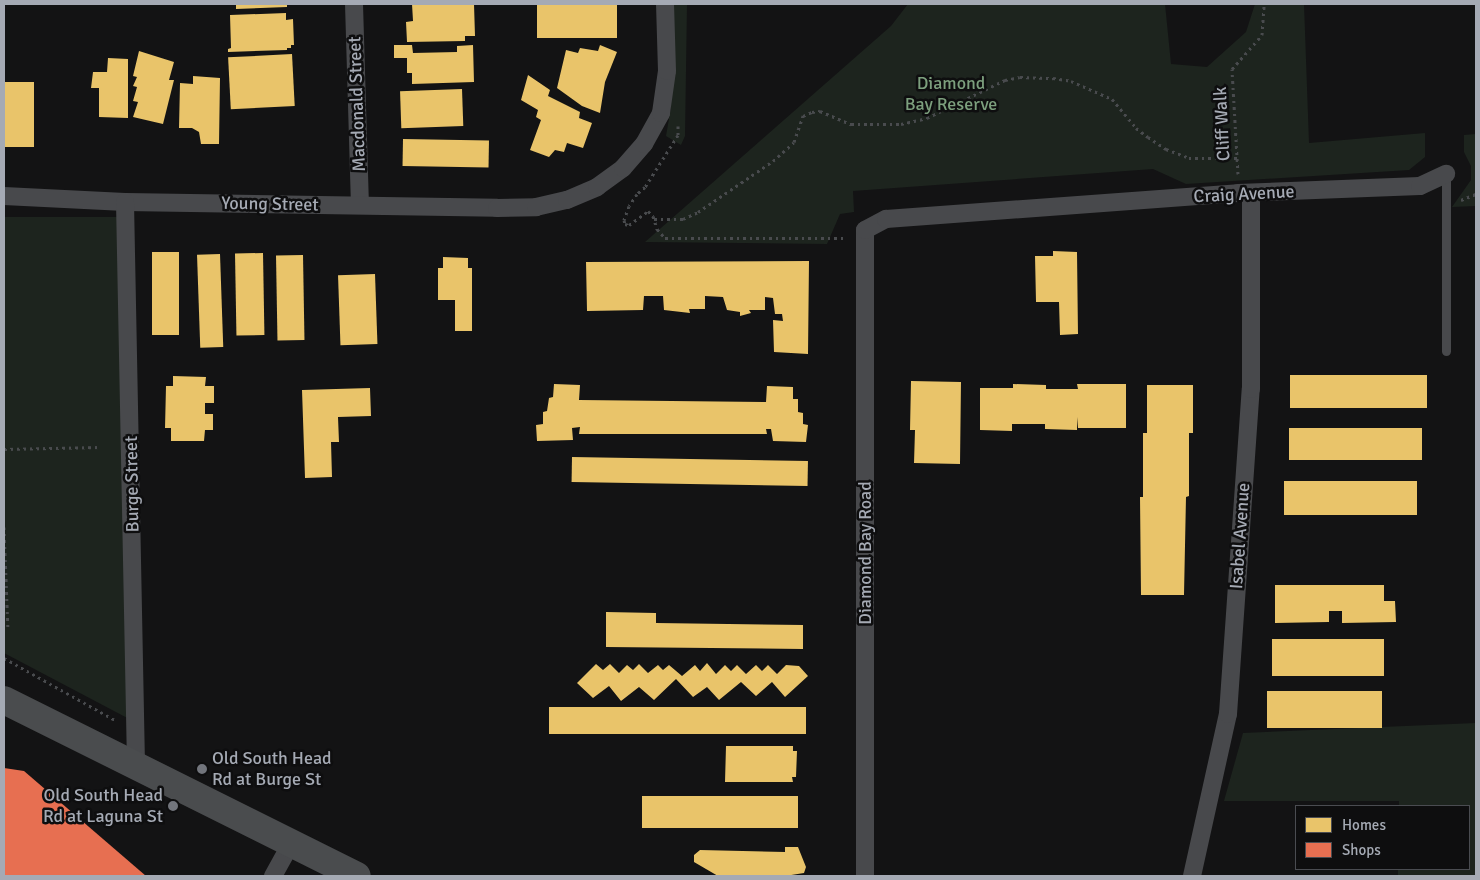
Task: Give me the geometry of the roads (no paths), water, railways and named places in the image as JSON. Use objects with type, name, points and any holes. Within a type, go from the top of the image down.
[{"type":"main road","points":[[4,700],[357,876]]},
{"type":"street","name":"Macdonald Street","points":[[354,4],[360,205]]},
{"type":"street","name":"Young Street","points":[[4,196],[125,202],[497,208],[536,207],[567,200],[597,187],[623,168],[644,144],[661,113],[667,71],[664,4]]},
{"type":"street","name":"Craig Avenue","points":[[865,230],[886,219],[1244,193],[1420,186],[1446,174]]},
{"type":"street","name":"Isabel Avenue","points":[[1192,876],[1228,714],[1251,389],[1244,193]]},
{"type":"street","name":"Burge Street","points":[[125,202],[136,766]]},
{"type":"street","name":"Diamond Bay Road","points":[[865,230],[866,876]]},
{"type":"street","points":[[273,876],[291,844]]},
{"type":"lane","name":"Craig Avenue","points":[[1446,174],[1446,351]]},
{"type":"place","name":"Old South Head Rd at Burge St","points":[[202,769]]},
{"type":"place","name":"Old South Head Rd at Laguna St","points":[[173,806]]},
{"type":"park label","name":"Diamond Bay Reserve","points":[[951,94]]}]
